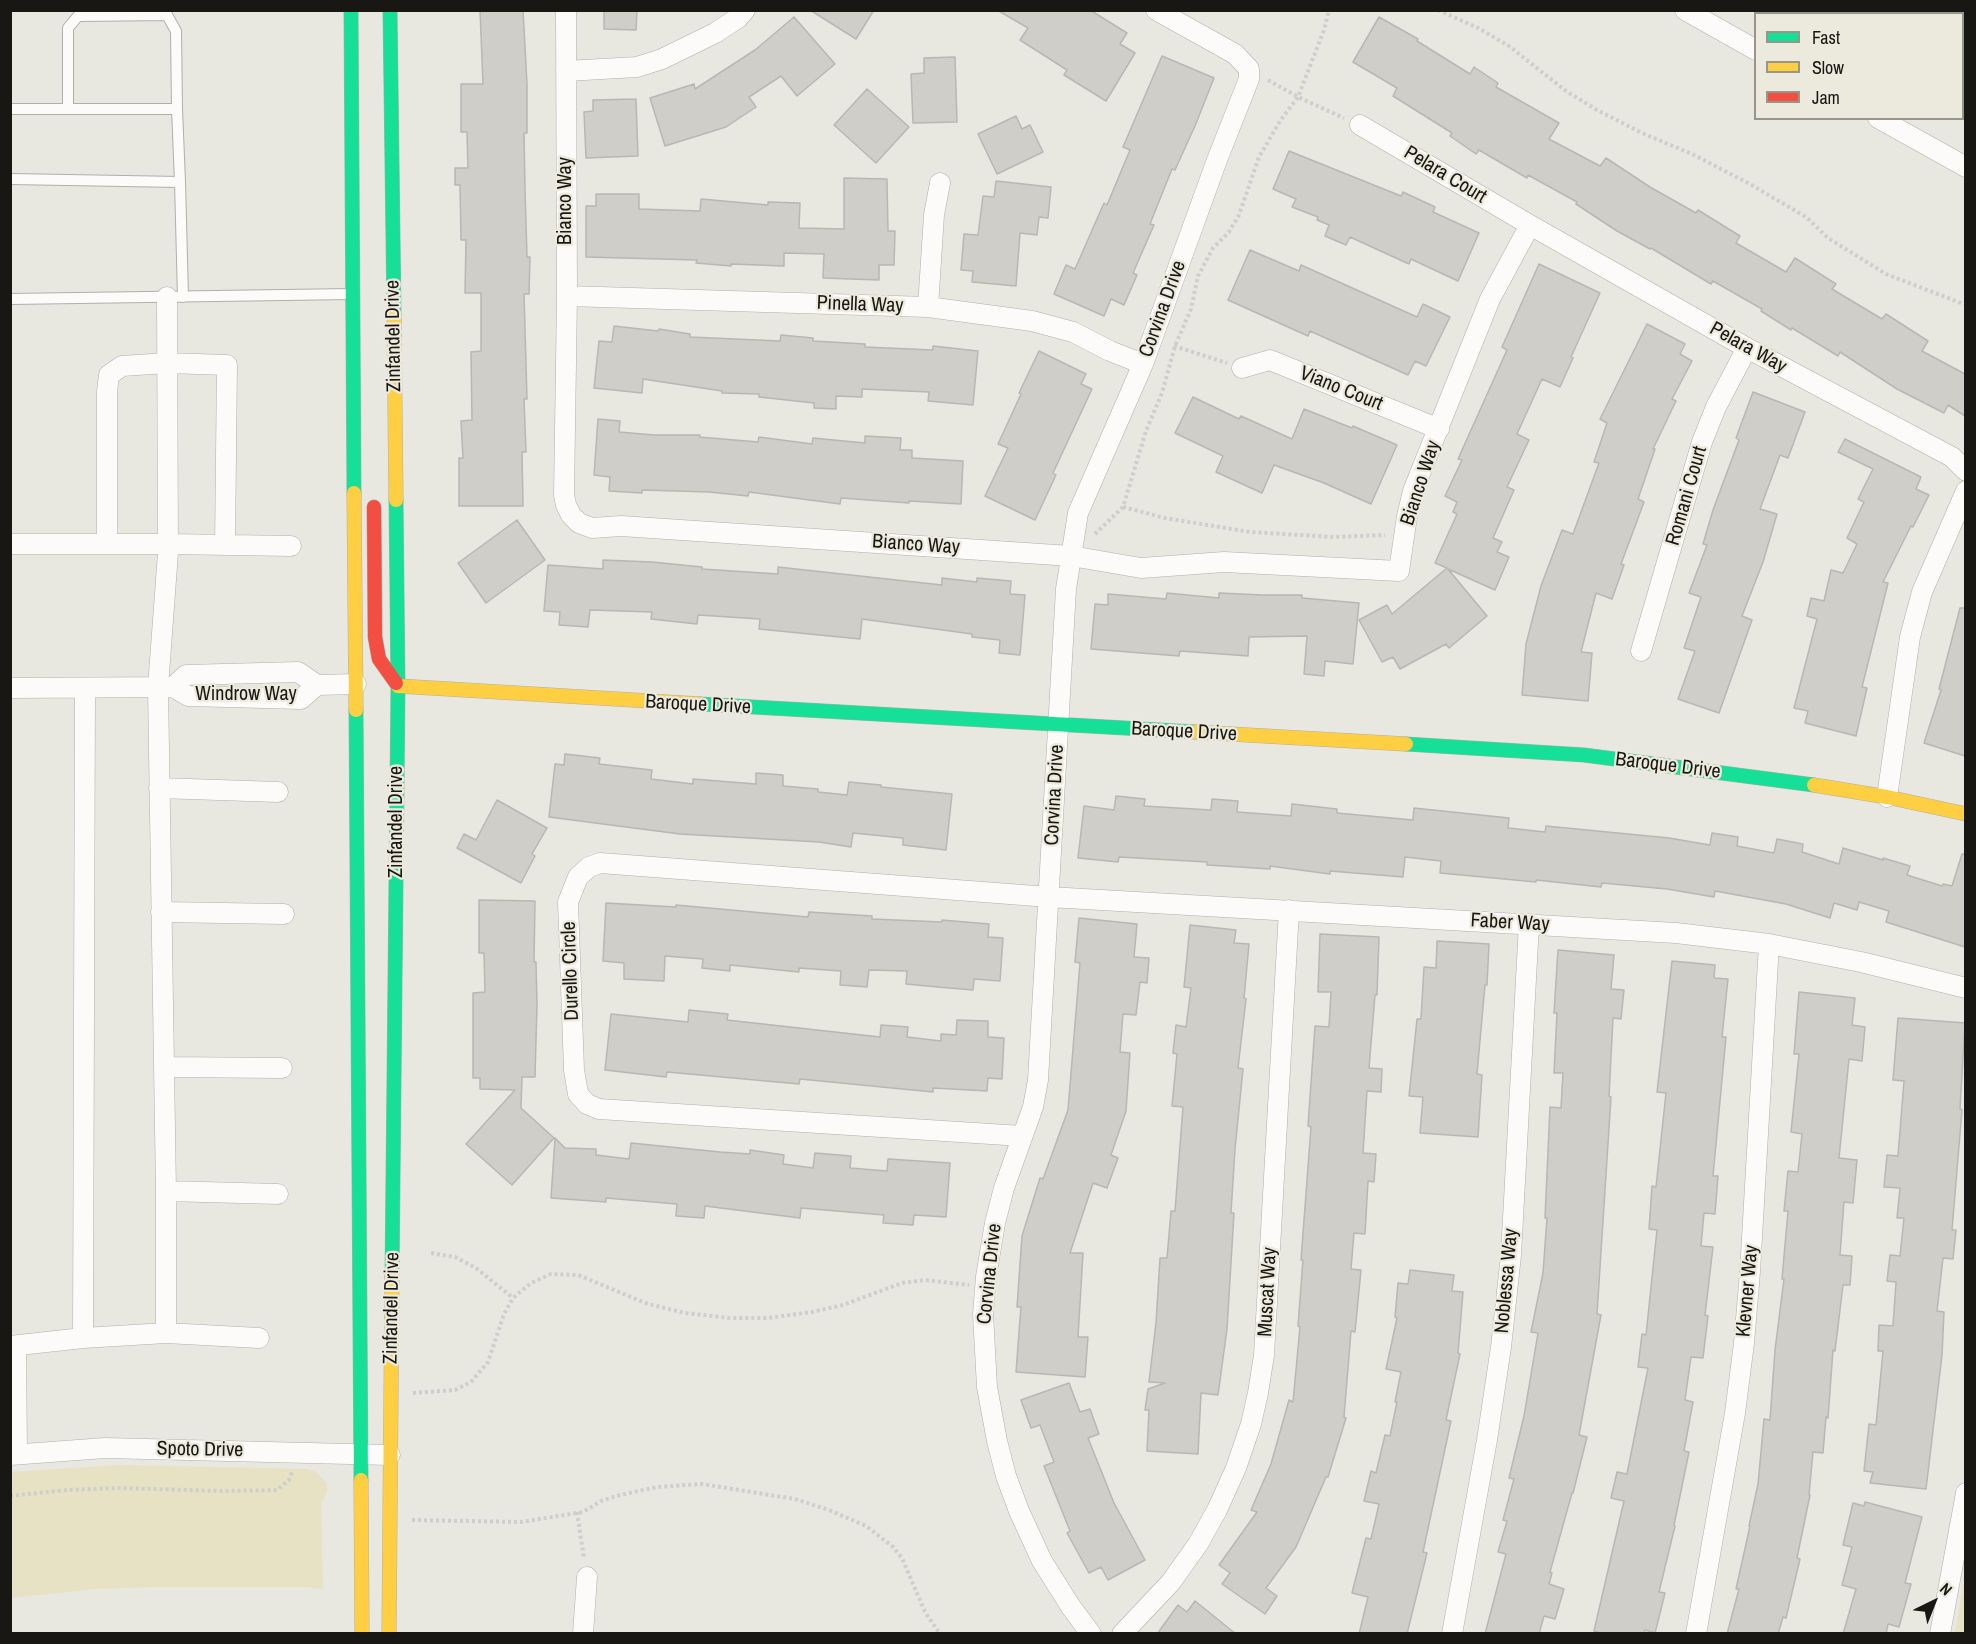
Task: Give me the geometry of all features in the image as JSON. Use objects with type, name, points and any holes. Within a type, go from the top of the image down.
[{"type":"street","name":"Zinfandel Drive","points":[[351,10],[362,1634]]},
{"type":"street","name":"Zinfandel Drive","points":[[388,1634],[398,686],[390,10]]},
{"type":"street","name":"Bianco Way","points":[[566,10],[567,296],[564,495],[571,514],[579,523],[592,528],[621,526],[1071,556],[1141,568],[1224,562],[1398,571],[1413,491],[1490,299],[1530,225]]},
{"type":"street","points":[[566,71],[637,67],[662,59],[715,33],[738,18],[745,10]]},
{"type":"street","points":[[1156,10],[1235,54],[1249,69]]},
{"type":"street","points":[[1685,10],[1754,48]]},
{"type":"street","name":"Corvina Drive","points":[[1091,1634],[1042,1561],[1018,1511],[1006,1476],[987,1387],[984,1351],[985,1287],[995,1223],[1004,1188],[1033,1107],[1038,1080],[1066,589],[1078,513],[1143,364],[1217,160],[1247,86],[1249,69]]},
{"type":"street","points":[[1881,120],[1965,168]]},
{"type":"street","name":"Pelara Court","points":[[1360,125],[1530,225]]},
{"type":"street","points":[[928,307],[934,215],[940,183]]},
{"type":"street","name":"Pelara Way","points":[[1530,225],[1747,348],[1952,457],[1965,471]]},
{"type":"street","name":"Pinella Way","points":[[567,296],[928,307],[1032,321],[1073,332],[1110,351],[1143,364]]},
{"type":"street","points":[[166,1333],[166,1191],[159,788],[165,687],[168,544],[167,363],[175,297]]},
{"type":"street","name":"Romani Court","points":[[1641,651],[1702,442],[1716,407],[1747,348]]},
{"type":"street","name":"Viano Court","points":[[1242,368],[1270,360],[1439,429]]},
{"type":"street","points":[[107,544],[109,375],[122,366],[167,363],[227,365],[225,544]]},
{"type":"street","points":[[354,430],[368,451]]},
{"type":"street","points":[[1887,797],[1911,637],[1922,592],[1965,491]]},
{"type":"street","points":[[374,498],[375,637],[379,659],[398,686]]},
{"type":"street","points":[[10,544],[291,546]]},
{"type":"street","name":"Windrow Way","points":[[165,687],[186,675],[298,672],[317,685],[356,680]]},
{"type":"street","points":[[356,680],[368,694],[370,704]]},
{"type":"street","name":"Baroque Drive","points":[[398,686],[1574,754],[1796,782],[1887,797],[1965,814]]},
{"type":"street","points":[[83,1338],[85,687]]},
{"type":"street","points":[[10,688],[165,687]]},
{"type":"street","points":[[159,788],[278,792]]},
{"type":"street","name":"Durello Circle","points":[[1023,1136],[599,1109],[587,1104],[578,1094],[575,1080],[568,902],[578,877],[589,867],[600,863],[1049,897]]},
{"type":"street","name":"Faber Way","points":[[1049,897],[1676,933],[1769,945],[1871,964],[1965,988]]},
{"type":"street","name":"Muscat Way","points":[[1122,1634],[1171,1582],[1198,1544],[1236,1468],[1258,1393],[1264,1355],[1289,910]]},
{"type":"street","points":[[161,912],[284,914]]},
{"type":"street","points":[[380,913],[395,962]]},
{"type":"street","name":"Noblessa Way","points":[[1452,1634],[1487,1440],[1501,1347],[1511,1255],[1529,924]]},
{"type":"street","name":"Klevner Way","points":[[1696,1634],[1725,1472],[1744,1343],[1769,945]]},
{"type":"street","points":[[164,1067],[282,1068]]},
{"type":"street","points":[[166,1191],[278,1194]]},
{"type":"street","points":[[14,1455],[13,1346],[83,1338],[166,1333],[259,1338]]},
{"type":"street","name":"Spoto Drive","points":[[14,1455],[105,1448],[390,1455]]},
{"type":"street","points":[[1940,1634],[1965,1493]]},
{"type":"street","points":[[583,1634],[586,1577]]},
{"type":"lane","points":[[68,109],[68,28],[78,16],[167,15],[176,32],[180,182],[175,297]]},
{"type":"lane","points":[[10,109],[177,109]]},
{"type":"lane","points":[[10,179],[180,182]]},
{"type":"lane","points":[[10,299],[353,294]]},
{"type":"path","points":[[1071,556],[1123,507],[1146,431],[1162,393],[1175,346],[1191,309],[1198,276],[1214,248],[1230,232],[1239,214],[1259,157],[1298,97],[1324,30],[1329,10]]},
{"type":"path","points":[[1438,10],[1478,28],[1509,46],[1566,91],[1597,110],[1642,133],[1692,154],[1806,217],[1828,238],[1886,274],[1965,305]]},
{"type":"path","points":[[1249,69],[1298,97],[1360,125]]},
{"type":"path","points":[[1153,338],[1242,368]]},
{"type":"path","points":[[1123,507],[1165,518],[1250,532],[1333,537],[1374,534],[1404,536]]},
{"type":"path","points":[[431,1253],[454,1257],[476,1268],[513,1298]]},
{"type":"path","points":[[391,1394],[455,1390],[471,1382],[488,1362],[504,1314],[513,1298],[531,1283],[551,1274],[578,1275],[648,1304],[685,1313],[729,1318],[768,1318],[843,1305],[902,1283],[914,1281],[925,1280],[985,1287]]},
{"type":"path","points":[[10,1496],[118,1488],[277,1490],[289,1480],[299,1452]]},
{"type":"path","points":[[389,1520],[521,1522],[583,1512],[601,1501],[620,1495],[657,1488],[702,1484],[795,1499],[829,1510],[866,1526],[892,1546],[902,1558],[925,1612],[939,1633]]},
{"type":"path","points":[[577,1512],[586,1577]]},
{"type":"shaded area","points":[[119,1465],[307,1469],[316,1472],[327,1484],[327,1493],[321,1504],[323,1589],[153,1587],[95,1589],[11,1598],[11,1472]]},
{"type":"shaded area","points":[[1965,1575],[1965,1633],[1955,1633]]},
{"type":"building","points":[[480,10],[523,10],[527,84],[527,133],[524,133],[525,190],[527,257],[530,257],[529,294],[524,294],[527,399],[524,399],[526,452],[522,452],[523,506],[459,506],[459,458],[463,458],[461,421],[472,420],[471,352],[481,351],[481,293],[465,293],[466,240],[461,240],[460,185],[455,185],[455,168],[468,168],[467,132],[461,132],[461,84],[483,84]]},
{"type":"building","points":[[604,10],[637,10],[636,30],[604,29]]},
{"type":"building","points":[[810,10],[874,10],[856,39]]},
{"type":"building","points":[[997,10],[1090,10],[1127,33],[1120,44],[1135,53],[1106,101],[1064,75],[1067,70],[1020,40],[1028,28]]},
{"type":"building","points":[[794,17],[835,64],[797,96],[781,76],[749,97],[756,107],[726,127],[665,146],[650,98],[694,84],[695,89],[755,50]]},
{"type":"building","points":[[1379,17],[1418,39],[1417,41],[1470,74],[1474,67],[1498,83],[1496,87],[1559,123],[1549,139],[1600,166],[1606,158],[1650,187],[1696,213],[1698,210],[1740,236],[1736,243],[1786,272],[1795,258],[1836,284],[1832,289],[1882,319],[1886,314],[1928,341],[1922,351],[1965,374],[1965,416],[1948,405],[1944,413],[1897,389],[1840,352],[1838,356],[1792,328],[1791,330],[1761,311],[1762,309],[1713,281],[1711,284],[1651,248],[1617,231],[1576,204],[1577,202],[1528,175],[1527,178],[1479,150],[1476,154],[1450,136],[1452,133],[1393,96],[1397,88],[1353,62]]},
{"type":"building","points":[[1162,56],[1214,78],[1175,170],[1172,169],[1150,224],[1154,225],[1133,273],[1137,275],[1124,305],[1111,299],[1104,316],[1054,294],[1066,265],[1075,269],[1104,203],[1107,205],[1130,150],[1123,147]]},
{"type":"building","points":[[955,57],[957,122],[913,123],[911,74],[924,73],[924,58]]},
{"type":"building","points":[[867,89],[909,127],[876,163],[834,125]]},
{"type":"building","points":[[636,99],[638,156],[586,158],[584,112],[593,111],[593,100]]},
{"type":"building","points":[[1016,116],[1022,129],[1030,125],[1043,152],[997,174],[978,134]]},
{"type":"building","points":[[1289,151],[1401,196],[1403,192],[1435,207],[1433,212],[1479,233],[1458,281],[1411,259],[1409,264],[1350,237],[1346,245],[1325,236],[1329,225],[1317,220],[1318,217],[1292,207],[1296,199],[1273,189]]},
{"type":"building","points":[[844,178],[887,179],[888,231],[895,231],[894,265],[879,265],[879,280],[823,278],[824,254],[784,253],[784,266],[731,264],[731,266],[696,263],[697,260],[586,257],[586,206],[596,206],[596,194],[639,194],[639,209],[700,211],[701,199],[768,205],[768,202],[800,203],[799,228],[844,229]]},
{"type":"building","points":[[996,181],[1051,187],[1048,218],[1039,217],[1037,235],[1020,233],[1016,286],[972,282],[973,271],[961,270],[964,234],[978,235],[983,196],[994,197]]},
{"type":"building","points":[[1250,250],[1299,271],[1301,265],[1417,317],[1423,304],[1450,317],[1426,366],[1415,361],[1408,375],[1310,331],[1308,336],[1228,300]]},
{"type":"building","points":[[1539,264],[1600,293],[1560,387],[1542,379],[1517,434],[1529,440],[1507,487],[1514,490],[1493,538],[1502,542],[1497,552],[1509,557],[1495,590],[1448,569],[1487,616],[1449,648],[1446,644],[1400,669],[1393,657],[1382,662],[1359,620],[1387,605],[1392,614],[1447,568],[1435,563],[1457,514],[1453,512],[1457,502],[1445,496],[1462,460],[1458,459],[1507,350],[1502,347]]},
{"type":"building","points":[[1647,324],[1685,344],[1680,354],[1692,361],[1672,399],[1676,401],[1653,449],[1655,449],[1638,499],[1644,502],[1621,564],[1624,565],[1612,599],[1596,593],[1581,652],[1592,653],[1588,701],[1522,695],[1526,644],[1541,586],[1562,530],[1573,534],[1599,463],[1594,462],[1607,423],[1600,419]]},
{"type":"building","points":[[614,326],[658,331],[659,329],[690,334],[690,337],[780,341],[781,335],[813,338],[813,341],[865,344],[865,347],[933,350],[933,346],[978,351],[973,405],[928,401],[929,392],[862,389],[862,397],[836,396],[836,409],[814,408],[814,403],[759,397],[759,394],[722,393],[722,391],[643,379],[642,393],[594,388],[599,341],[612,342]]},
{"type":"building","points":[[1039,351],[1086,374],[1081,384],[1092,389],[1053,473],[1056,475],[1035,520],[985,496],[1008,448],[998,444]]},
{"type":"building","points":[[1753,392],[1805,412],[1788,458],[1780,455],[1760,509],[1777,514],[1763,562],[1742,616],[1752,620],[1719,713],[1678,699],[1695,651],[1684,648],[1701,597],[1689,593],[1707,545],[1703,544],[1713,510],[1739,440],[1736,438]]},
{"type":"building","points":[[1193,397],[1239,419],[1241,416],[1292,439],[1304,409],[1352,428],[1353,426],[1397,445],[1371,504],[1324,483],[1274,465],[1262,493],[1216,472],[1223,456],[1175,433]]},
{"type":"building","points":[[598,419],[620,421],[619,432],[700,435],[699,437],[758,442],[759,437],[812,444],[813,438],[865,443],[865,436],[901,438],[900,450],[912,450],[912,458],[963,461],[961,504],[841,498],[840,504],[749,492],[748,496],[709,492],[609,491],[610,477],[594,475]]},
{"type":"building","points":[[1845,439],[1921,477],[1916,489],[1929,495],[1883,582],[1888,583],[1862,687],[1867,688],[1856,736],[1805,723],[1808,711],[1794,708],[1817,619],[1807,616],[1811,598],[1824,601],[1831,570],[1843,573],[1857,544],[1847,538],[1864,502],[1858,499],[1873,469],[1838,452]]},
{"type":"building","points":[[517,520],[545,560],[486,603],[458,563]]},
{"type":"building","points":[[603,560],[652,562],[702,567],[702,569],[778,574],[778,567],[942,585],[942,578],[977,582],[977,578],[1011,581],[1010,594],[1025,595],[1020,655],[999,653],[1000,640],[862,619],[860,639],[759,629],[760,619],[698,615],[697,624],[651,619],[652,612],[590,610],[588,627],[559,625],[560,612],[544,611],[548,565],[603,569]]},
{"type":"building","points":[[1167,593],[1219,598],[1219,593],[1302,595],[1302,598],[1359,603],[1353,664],[1325,661],[1324,676],[1304,674],[1307,636],[1249,637],[1248,656],[1180,651],[1179,656],[1091,649],[1095,604],[1108,605],[1108,594],[1166,599]]},
{"type":"building","points":[[1960,608],[1965,608],[1965,756],[1924,743],[1941,690],[1939,689]]},
{"type":"building","points":[[565,754],[600,758],[599,764],[652,770],[651,779],[693,784],[693,779],[756,784],[756,773],[783,775],[783,786],[818,789],[818,792],[847,795],[849,782],[952,794],[946,850],[903,845],[903,838],[853,833],[851,847],[819,842],[680,834],[549,817],[555,764],[564,765]]},
{"type":"building","points":[[1116,796],[1145,799],[1144,806],[1211,810],[1212,799],[1238,801],[1237,812],[1291,816],[1292,804],[1337,809],[1337,813],[1413,820],[1414,808],[1509,818],[1508,828],[1545,832],[1546,826],[1669,838],[1710,845],[1712,833],[1738,837],[1737,846],[1774,853],[1777,839],[1803,844],[1802,852],[1839,864],[1843,848],[1883,860],[1883,858],[1910,866],[1907,875],[1942,886],[1943,884],[1952,886],[1962,854],[1965,854],[1965,947],[1886,922],[1889,911],[1859,902],[1857,910],[1834,903],[1830,918],[1786,904],[1715,891],[1714,897],[1667,889],[1602,883],[1601,887],[1440,873],[1441,861],[1405,857],[1403,877],[1330,871],[1330,874],[1270,866],[1270,869],[1207,865],[1207,862],[1119,857],[1118,862],[1078,858],[1084,806],[1114,810]]},
{"type":"building","points":[[497,800],[547,828],[532,854],[535,856],[521,883],[457,848],[464,834],[476,840]]},
{"type":"building","points":[[479,900],[535,901],[534,962],[536,962],[537,1005],[535,1077],[522,1077],[521,1108],[554,1138],[512,1185],[466,1144],[515,1090],[480,1089],[480,1078],[473,1078],[473,993],[485,992],[484,953],[479,953]]},
{"type":"building","points":[[606,903],[676,907],[676,905],[808,917],[809,912],[872,916],[872,919],[942,922],[942,920],[989,924],[988,937],[1003,938],[1000,981],[974,979],[973,990],[906,984],[907,971],[869,970],[867,987],[840,985],[841,971],[799,968],[799,972],[730,965],[730,971],[702,968],[703,959],[665,956],[664,981],[624,979],[624,963],[603,961]]},
{"type":"building","points":[[1079,918],[1137,924],[1134,957],[1149,958],[1147,983],[1140,982],[1136,1015],[1123,1014],[1120,1052],[1130,1053],[1126,1111],[1111,1155],[1118,1158],[1107,1188],[1093,1183],[1070,1253],[1083,1253],[1078,1337],[1088,1337],[1085,1377],[1016,1372],[1021,1307],[1017,1307],[1022,1236],[1040,1178],[1043,1179],[1068,1110],[1080,963],[1075,962]]},
{"type":"building","points":[[1190,925],[1236,930],[1234,943],[1249,944],[1244,998],[1246,999],[1238,1068],[1243,1069],[1231,1213],[1234,1213],[1227,1329],[1218,1395],[1201,1393],[1198,1454],[1147,1451],[1149,1410],[1145,1410],[1148,1389],[1165,1383],[1149,1382],[1160,1258],[1167,1258],[1171,1211],[1175,1211],[1183,1107],[1172,1106],[1177,1054],[1173,1053],[1176,1025],[1186,1027],[1191,988],[1184,987]]},
{"type":"building","points":[[1320,934],[1379,937],[1377,995],[1375,995],[1369,1068],[1382,1069],[1381,1092],[1367,1091],[1363,1153],[1376,1154],[1374,1182],[1368,1181],[1365,1234],[1354,1233],[1351,1269],[1361,1270],[1355,1332],[1351,1331],[1344,1417],[1346,1418],[1328,1477],[1326,1477],[1296,1547],[1266,1588],[1277,1596],[1265,1614],[1222,1584],[1230,1573],[1219,1565],[1257,1512],[1251,1510],[1271,1464],[1289,1400],[1293,1402],[1300,1327],[1298,1326],[1303,1260],[1301,1260],[1311,1127],[1308,1126],[1315,1026],[1329,1027],[1331,992],[1318,992]]},
{"type":"building","points":[[1437,941],[1489,944],[1477,1074],[1482,1075],[1478,1137],[1420,1133],[1423,1097],[1409,1096],[1417,1019],[1421,1019],[1424,967],[1436,968]]},
{"type":"building","points":[[1558,950],[1614,955],[1611,989],[1624,990],[1621,1019],[1613,1018],[1609,1096],[1611,1097],[1597,1314],[1601,1315],[1579,1435],[1587,1437],[1550,1572],[1552,1573],[1549,1584],[1564,1589],[1555,1619],[1544,1616],[1539,1634],[1485,1634],[1506,1554],[1498,1552],[1507,1521],[1503,1520],[1514,1479],[1509,1478],[1524,1416],[1538,1333],[1531,1332],[1543,1273],[1550,1107],[1561,1108],[1563,1073],[1554,1073],[1557,1013],[1554,1013]]},
{"type":"building","points":[[1672,961],[1715,965],[1714,978],[1728,979],[1722,1037],[1726,1037],[1713,1176],[1718,1176],[1715,1214],[1704,1213],[1701,1246],[1713,1247],[1705,1315],[1708,1316],[1703,1358],[1691,1357],[1685,1400],[1693,1402],[1684,1451],[1689,1452],[1675,1526],[1659,1592],[1665,1593],[1655,1633],[1645,1630],[1644,1634],[1604,1634],[1594,1631],[1624,1501],[1611,1498],[1617,1472],[1627,1474],[1648,1368],[1638,1367],[1642,1334],[1646,1335],[1657,1230],[1649,1229],[1652,1186],[1656,1187],[1666,1093],[1657,1092]]},
{"type":"building","points":[[1799,992],[1855,998],[1852,1025],[1865,1027],[1862,1061],[1849,1059],[1839,1158],[1857,1160],[1853,1203],[1844,1202],[1840,1255],[1852,1256],[1850,1285],[1843,1285],[1835,1351],[1833,1350],[1823,1453],[1813,1452],[1810,1495],[1797,1558],[1800,1559],[1786,1618],[1783,1617],[1778,1634],[1727,1634],[1739,1589],[1736,1589],[1758,1484],[1764,1419],[1770,1420],[1775,1350],[1784,1279],[1782,1279],[1788,1211],[1784,1211],[1788,1171],[1798,1172],[1802,1134],[1791,1132],[1799,1054],[1794,1054]]},
{"type":"building","points":[[689,1010],[728,1014],[727,1020],[880,1037],[881,1025],[908,1027],[907,1037],[941,1041],[941,1034],[956,1035],[957,1020],[988,1021],[988,1037],[1004,1038],[1002,1079],[988,1078],[987,1091],[933,1088],[933,1092],[800,1079],[799,1084],[667,1072],[666,1077],[605,1070],[611,1014],[688,1022]]},
{"type":"building","points":[[1898,1018],[1965,1023],[1960,1109],[1962,1110],[1952,1230],[1956,1230],[1953,1259],[1943,1258],[1937,1311],[1944,1312],[1942,1355],[1926,1489],[1870,1483],[1873,1472],[1864,1471],[1869,1424],[1876,1425],[1883,1351],[1878,1351],[1879,1325],[1893,1326],[1896,1282],[1887,1281],[1890,1255],[1900,1256],[1904,1218],[1897,1218],[1900,1188],[1884,1187],[1887,1155],[1898,1156],[1904,1081],[1893,1080]]},
{"type":"building","points":[[555,1138],[565,1148],[596,1149],[596,1155],[629,1159],[631,1143],[750,1154],[750,1150],[784,1155],[783,1164],[813,1168],[815,1153],[851,1156],[850,1168],[887,1171],[888,1159],[950,1163],[946,1217],[914,1215],[913,1225],[883,1223],[884,1215],[801,1208],[800,1218],[705,1206],[704,1218],[676,1216],[677,1204],[606,1198],[606,1202],[551,1198]]},
{"type":"building","points":[[1410,1270],[1454,1275],[1452,1291],[1463,1292],[1458,1353],[1460,1354],[1446,1420],[1451,1421],[1423,1552],[1427,1553],[1407,1634],[1359,1634],[1368,1597],[1352,1593],[1366,1538],[1371,1539],[1379,1504],[1364,1501],[1371,1471],[1376,1473],[1385,1435],[1390,1436],[1397,1402],[1395,1402],[1401,1372],[1386,1369],[1397,1318],[1395,1317],[1398,1283],[1408,1284]]},
{"type":"building","points":[[1069,1383],[1080,1412],[1090,1409],[1099,1434],[1088,1438],[1114,1503],[1145,1560],[1108,1580],[1101,1567],[1089,1573],[1067,1533],[1070,1531],[1044,1466],[1054,1462],[1040,1425],[1031,1428],[1021,1400]]},
{"type":"building","points":[[1865,1502],[1922,1517],[1905,1583],[1911,1584],[1899,1627],[1888,1624],[1886,1634],[1843,1634],[1856,1589],[1842,1585],[1852,1547],[1843,1545],[1853,1503],[1864,1506]]},
{"type":"building","points":[[1195,1601],[1236,1634],[1157,1634],[1178,1605],[1187,1612]]},
{"type":"traffic: fast","points":[[351,10],[354,493]]},
{"type":"traffic: fast","points":[[390,10],[394,314]]},
{"type":"traffic: fast","points":[[392,1276],[398,686],[396,500]]},
{"type":"traffic: fast","points":[[700,704],[1195,732]]},
{"type":"traffic: fast","points":[[356,710],[361,1480]]},
{"type":"traffic: fast","points":[[1406,744],[1584,755],[1814,785]]},
{"type":"traffic: slow","points":[[394,314],[396,500]]},
{"type":"traffic: slow","points":[[354,493],[356,710]]},
{"type":"traffic: slow","points":[[398,686],[700,704]]},
{"type":"traffic: slow","points":[[1195,732],[1406,744]]},
{"type":"traffic: slow","points":[[1814,785],[1887,797],[1966,814]]},
{"type":"traffic: slow","points":[[389,1634],[392,1276]]},
{"type":"traffic: slow","points":[[361,1480],[362,1634]]},
{"type":"traffic: jam","points":[[374,507],[375,637],[379,659],[396,683]]}]
